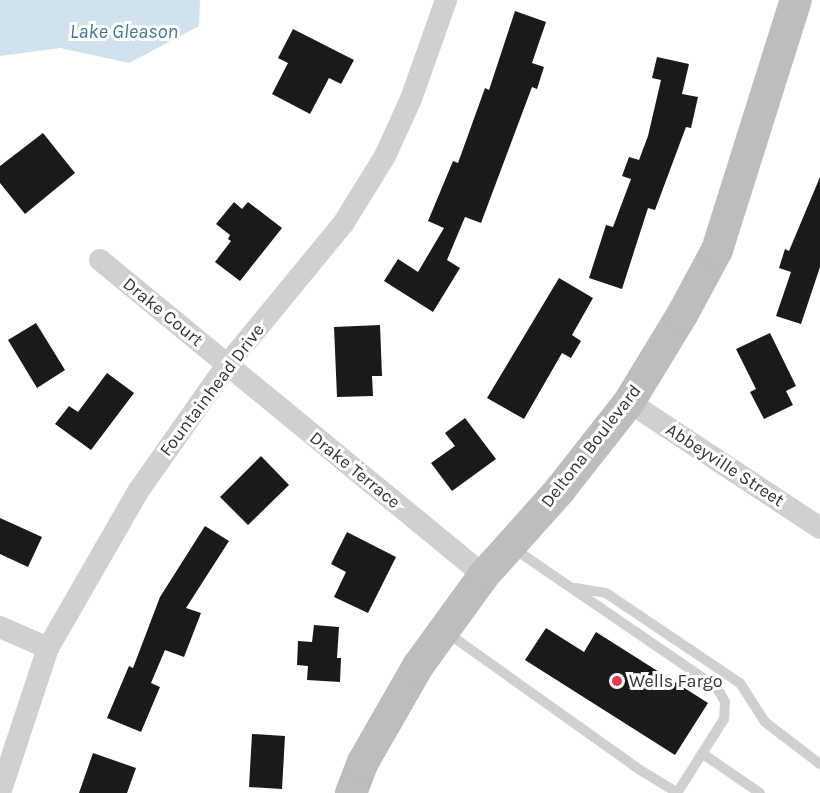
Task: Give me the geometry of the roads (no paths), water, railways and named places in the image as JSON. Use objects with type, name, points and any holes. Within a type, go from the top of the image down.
[{"type":"street","name":"Fountainhead Drive","points":[[0,793],[48,648],[139,490],[227,365],[343,224],[385,156],[411,99],[446,0]]},
{"type":"street","name":"Deltona Boulevard","points":[[351,793],[363,762],[417,666],[484,575],[559,491],[629,402],[682,315],[717,250],[796,0]]},
{"type":"street","name":"Drake Court","points":[[100,260],[227,365]]},
{"type":"street","name":"Drake Terrace","points":[[227,365],[484,575]]},
{"type":"street","name":"Abbeyville Street","points":[[629,402],[820,528]]},
{"type":"street","points":[[0,627],[48,648]]},
{"type":"lane","points":[[443,630],[630,763],[677,793],[724,719],[725,702],[720,693],[713,685],[510,546]]},
{"type":"lane","points":[[571,587],[606,593],[740,683],[765,722],[820,764]]},
{"type":"lane","points":[[703,754],[760,793]]},
{"type":"water","name":"Lake Gleason","points":[[0,0],[200,0],[199,26],[129,63],[60,48],[0,56]]},
{"type":"place","name":"Wells Fargo","points":[[617,681]]}]
